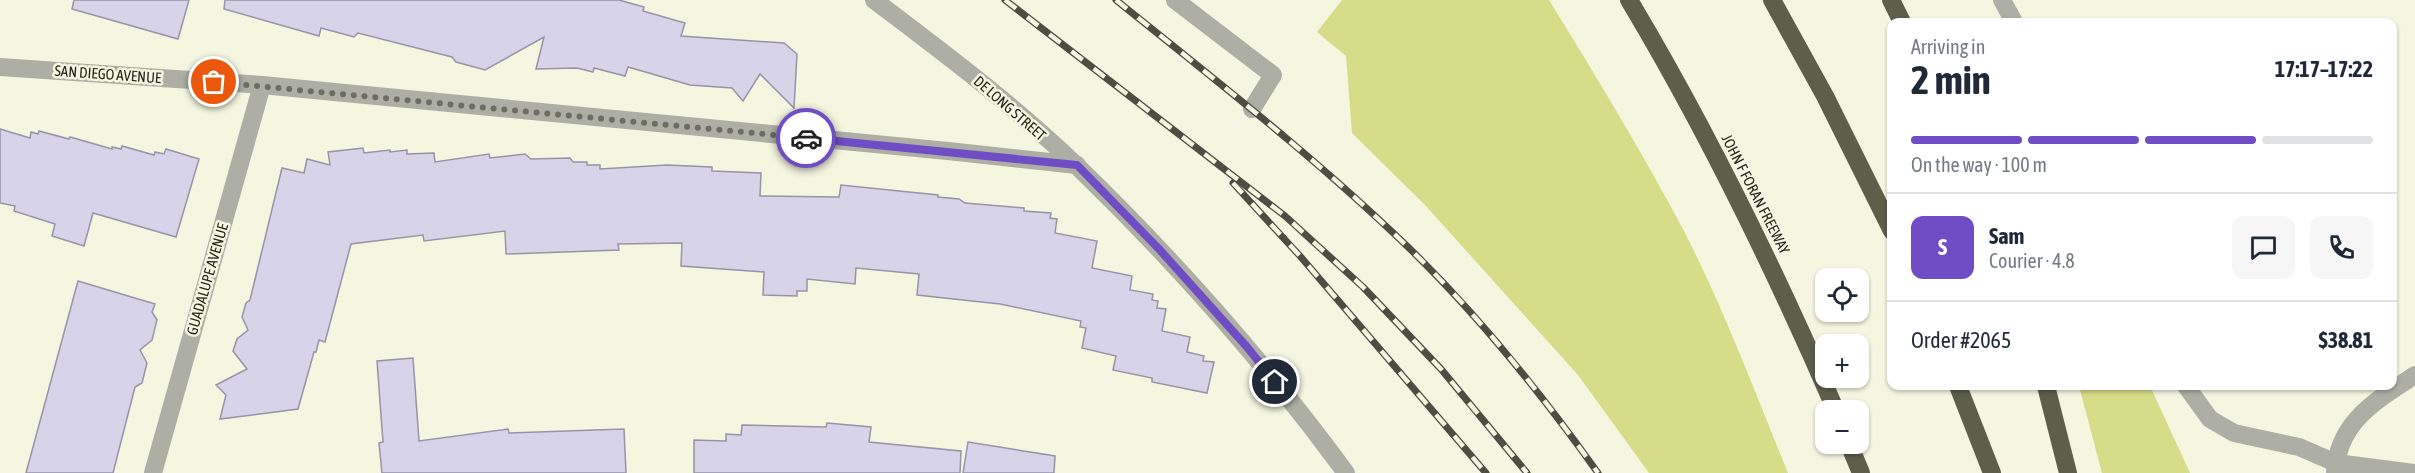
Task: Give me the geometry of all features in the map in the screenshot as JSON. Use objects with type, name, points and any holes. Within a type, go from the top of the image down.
[{"type":"highway","name":"JOHN F FORAN FREEWAY","points":[[1629,0],[1694,112],[1737,196],[1769,260],[1831,400]]},
{"type":"highway","points":[[1772,0],[1825,96],[1887,221]]},
{"type":"highway","points":[[1891,0],[1900,18]]},
{"type":"highway","points":[[1960,390],[1992,473]]},
{"type":"highway","points":[[2047,390],[2068,473]]},
{"type":"highway","points":[[1853,454],[1861,473]]},
{"type":"street","name":"DE LONG STREET","points":[[874,0],[946,54],[1077,165],[1159,249],[1247,347],[1346,473]]},
{"type":"street","points":[[1174,0],[1273,75],[1252,109]]},
{"type":"street","points":[[2002,0],[2012,18]]},
{"type":"street","name":"SAN DIEGO AVENUE","points":[[0,66],[262,85],[1077,165]]},
{"type":"street","name":"GUADALUPE AVENUE","points":[[153,473],[262,85]]},
{"type":"street","points":[[2397,388],[2415,375]]},
{"type":"street","points":[[2188,390],[2210,419],[2234,433],[2299,447],[2336,468],[2415,473]]},
{"type":"street","points":[[2336,468],[2343,436],[2361,413],[2394,390]]},
{"type":"green space","points":[[1342,0],[1549,0],[1652,172],[1699,260],[1788,473],[1649,473],[1578,375],[1425,205],[1352,133],[1346,56],[1317,32]]},
{"type":"green space","points":[[2080,390],[2152,390],[2190,473],[2102,473]]},
{"type":"building","points":[[74,0],[189,0],[178,39],[72,9]]},
{"type":"building","points":[[225,0],[619,0],[644,7],[643,11],[685,23],[681,36],[784,43],[797,54],[794,108],[760,74],[743,101],[732,88],[690,85],[628,67],[625,76],[594,68],[593,72],[577,68],[536,69],[544,37],[485,70],[456,62],[452,57],[358,33],[354,37],[321,28],[319,36],[224,9]]},
{"type":"building","points":[[0,129],[30,138],[31,132],[38,134],[39,131],[112,149],[112,147],[121,149],[122,146],[154,155],[155,152],[164,154],[166,149],[199,159],[176,237],[93,213],[84,246],[52,236],[55,224],[14,211],[15,206],[0,203]]},
{"type":"building","points":[[363,148],[364,153],[407,150],[407,154],[434,153],[435,162],[489,154],[490,158],[525,154],[531,159],[570,158],[573,162],[600,165],[600,169],[667,165],[712,167],[712,171],[761,173],[760,196],[839,197],[841,185],[938,195],[938,197],[959,199],[965,203],[1024,208],[1024,211],[1051,213],[1050,218],[1057,219],[1055,233],[1097,241],[1092,268],[1132,276],[1130,290],[1153,294],[1152,300],[1158,301],[1157,308],[1166,309],[1162,331],[1190,337],[1187,352],[1204,356],[1203,361],[1214,362],[1207,393],[1152,382],[1152,378],[1113,370],[1116,356],[1082,348],[1086,328],[1080,327],[1081,321],[1000,304],[917,295],[919,274],[856,268],[855,284],[807,279],[807,291],[797,291],[797,296],[763,295],[764,272],[681,266],[682,243],[618,244],[619,250],[506,254],[505,231],[424,241],[423,235],[351,244],[325,342],[319,340],[316,352],[314,352],[298,409],[220,419],[226,395],[216,385],[247,369],[233,351],[237,339],[248,330],[242,317],[246,303],[250,300],[282,168],[304,173],[307,159],[330,165],[328,152]]},
{"type":"building","points":[[78,281],[155,304],[152,312],[157,320],[152,340],[140,350],[147,363],[142,383],[135,387],[113,473],[26,473]]},
{"type":"building","points":[[413,358],[419,441],[508,429],[509,433],[624,429],[626,473],[382,473],[379,443],[383,442],[377,361]]},
{"type":"building","points":[[827,423],[871,427],[869,442],[961,451],[960,473],[694,473],[694,440],[726,441],[726,434],[741,435],[742,425],[826,427]]},
{"type":"building","points":[[968,442],[1055,456],[1054,473],[963,473]]},
{"type":"railway","points":[[1005,0],[1285,216],[1363,287],[1441,369],[1527,473]]},
{"type":"railway","points":[[1116,0],[1301,151],[1408,247],[1508,355],[1598,473]]},
{"type":"railway","points":[[1233,183],[1300,256],[1486,473]]},
{"type":"way so far","points":[[214,82],[806,138]]},
{"type":"route","points":[[806,138],[1077,165],[1159,249],[1247,347],[1275,382]]}]
